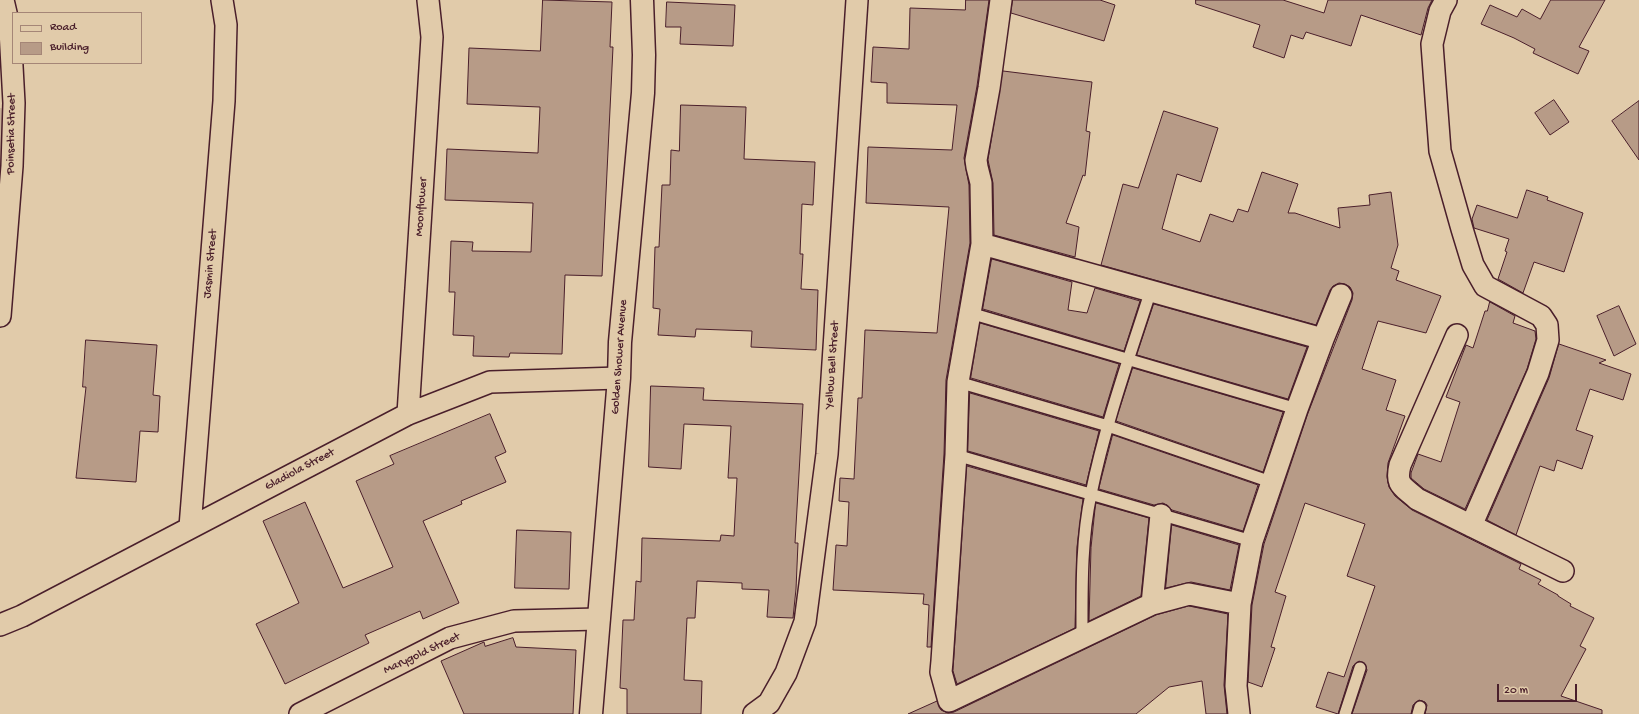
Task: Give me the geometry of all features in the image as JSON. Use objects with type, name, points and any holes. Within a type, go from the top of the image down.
[{"type":"street","name":"Poinsetia Street","points":[[0,316],[12,166],[7,101],[10,30],[3,0]]},
{"type":"street","name":"Jasmin Street","points":[[190,528],[224,102],[226,25],[222,0]]},
{"type":"street","name":"Moonflower","points":[[408,414],[432,37],[428,0]]},
{"type":"street","name":"Golden Shower Avenue","points":[[591,714],[619,378],[620,342],[643,93],[644,55],[642,0]]},
{"type":"street","name":"Yellow Bell Street","points":[[754,714],[769,703],[782,679],[806,622],[827,454],[857,0]]},
{"type":"street","points":[[1001,0],[989,88],[976,160],[976,167],[981,183],[982,244],[958,382],[956,455],[941,672],[949,701],[1082,639],[1152,604],[1189,594],[1240,604]]},
{"type":"street","points":[[1446,0],[1440,11],[1432,44],[1440,151],[1462,229],[1473,265],[1485,286],[1541,316],[1547,325],[1548,340],[1538,372],[1471,526]]},
{"type":"street","points":[[982,244],[1323,339]]},
{"type":"street","points":[[1239,714],[1236,686],[1240,604],[1252,541],[1296,409],[1341,295]]},
{"type":"street","points":[[1457,335],[1400,465],[1398,476],[1399,482],[1417,499],[1563,571]]},
{"type":"street","name":"Gladiola Street","points":[[0,625],[22,616],[408,414],[490,382],[619,378]]},
{"type":"street","points":[[1152,604],[1161,515]]},
{"type":"street","name":"Marygold Street","points":[[300,714],[450,638],[514,620],[599,619]]},
{"type":"lane","points":[[1082,639],[1082,563],[1091,495],[1108,426],[1150,290]]},
{"type":"lane","points":[[970,313],[1296,409]]},
{"type":"lane","points":[[958,382],[1108,426],[1271,482]]},
{"type":"lane","points":[[956,455],[1252,541]]},
{"type":"lane","points":[[1345,714],[1360,668]]},
{"type":"shaded area","points":[[0,108],[6,109],[0,186]]},
{"type":"building","points":[[543,0],[612,2],[610,47],[613,47],[602,276],[565,275],[562,354],[510,353],[509,357],[473,356],[474,336],[453,335],[455,292],[449,292],[451,241],[473,242],[472,251],[531,252],[533,203],[445,200],[447,149],[538,153],[540,107],[467,104],[469,48],[540,51]]},
{"type":"building","points":[[966,0],[989,0],[977,86],[964,158],[969,185],[970,243],[946,380],[944,454],[931,647],[927,647],[929,605],[923,604],[924,594],[833,590],[836,545],[847,546],[849,502],[839,501],[840,478],[854,479],[858,398],[862,398],[865,330],[937,333],[949,207],[866,203],[868,147],[952,150],[957,105],[887,103],[887,83],[871,82],[873,47],[909,49],[910,8],[965,10]]},
{"type":"building","points":[[1013,0],[1100,0],[1115,5],[1104,41],[1011,13]]},
{"type":"building","points":[[1196,0],[1283,0],[1324,13],[1328,0],[1432,0],[1428,8],[1421,35],[1361,15],[1351,46],[1306,32],[1303,39],[1291,35],[1284,58],[1253,47],[1260,25],[1196,4]]},
{"type":"building","points":[[1551,0],[1605,0],[1579,47],[1589,51],[1578,74],[1533,53],[1535,49],[1514,38],[1481,24],[1490,5],[1517,17],[1522,9],[1540,19]]},
{"type":"building","points":[[667,2],[735,5],[733,46],[680,44],[681,27],[666,27]]},
{"type":"building","points":[[1003,71],[1092,82],[1086,131],[1090,132],[1085,176],[1083,175],[1066,223],[1079,227],[1075,257],[994,235],[993,183],[988,160]]},
{"type":"building","points":[[1554,100],[1569,122],[1550,135],[1535,113]]},
{"type":"building","points":[[1639,101],[1639,160],[1612,121]]},
{"type":"building","points":[[681,105],[746,107],[744,159],[815,162],[813,205],[802,204],[800,254],[803,254],[801,289],[818,290],[816,350],[751,347],[752,331],[696,329],[695,337],[658,335],[660,309],[653,308],[655,247],[659,247],[662,185],[670,185],[671,150],[679,151]]},
{"type":"building","points":[[1164,111],[1218,128],[1201,182],[1177,174],[1162,229],[1200,242],[1210,214],[1233,222],[1238,209],[1248,212],[1262,172],[1298,184],[1288,213],[1295,213],[1340,228],[1338,208],[1370,205],[1369,195],[1391,192],[1398,245],[1391,268],[1399,271],[1396,280],[1441,296],[1426,333],[1378,321],[1362,369],[1396,380],[1386,410],[1405,416],[1388,463],[1387,477],[1389,487],[1395,496],[1412,510],[1521,564],[1519,569],[1541,580],[1538,584],[1558,595],[1571,604],[1570,606],[1594,618],[1580,646],[1586,649],[1561,696],[1602,710],[1602,714],[1425,714],[1427,705],[1425,702],[1419,700],[1413,705],[1411,714],[1352,714],[1367,670],[1365,664],[1359,661],[1353,666],[1338,714],[1316,707],[1328,672],[1344,677],[1375,586],[1347,576],[1365,524],[1305,503],[1275,592],[1286,596],[1271,647],[1275,648],[1262,687],[1248,682],[1252,605],[1264,544],[1308,413],[1352,300],[1353,293],[1350,287],[1345,284],[1339,283],[1333,286],[1316,325],[1101,265],[1123,184],[1138,188]]},
{"type":"building","points":[[1527,190],[1548,197],[1547,200],[1583,213],[1564,272],[1534,262],[1523,293],[1498,279],[1507,252],[1505,251],[1509,239],[1474,228],[1472,219],[1477,205],[1517,218]]},
{"type":"building","points":[[992,259],[1072,282],[1068,310],[1087,313],[1095,288],[1140,301],[1124,351],[983,309]]},
{"type":"building","points":[[1490,302],[1515,316],[1513,323],[1535,331],[1536,339],[1527,369],[1465,509],[1424,489],[1411,478],[1411,473],[1418,454],[1441,462],[1460,402],[1446,397],[1466,345],[1473,348],[1485,311],[1487,311]]},
{"type":"building","points":[[1154,304],[1307,347],[1288,399],[1137,355]]},
{"type":"building","points":[[1619,306],[1636,344],[1614,356],[1597,316]]},
{"type":"building","points":[[980,323],[1119,364],[1103,417],[971,378]]},
{"type":"building","points":[[86,340],[157,345],[153,395],[160,396],[158,432],[140,431],[136,482],[76,478],[86,387],[83,387]]},
{"type":"building","points":[[1559,344],[1606,360],[1599,363],[1631,374],[1623,400],[1590,389],[1576,430],[1593,436],[1582,469],[1557,460],[1554,471],[1540,466],[1516,535],[1487,520],[1549,378]]},
{"type":"building","points":[[1133,368],[1283,412],[1263,472],[1116,421]]},
{"type":"building","points":[[651,386],[704,388],[703,400],[803,404],[795,543],[798,543],[796,589],[793,618],[767,617],[769,590],[742,589],[742,583],[697,581],[695,618],[687,618],[684,680],[702,681],[701,714],[627,714],[627,689],[620,688],[623,620],[634,620],[636,581],[641,582],[642,538],[720,541],[721,535],[734,536],[737,478],[728,478],[731,426],[684,424],[681,469],[649,467]]},
{"type":"building","points":[[970,393],[1099,431],[1086,485],[968,451]]},
{"type":"building","points":[[490,414],[506,452],[495,457],[506,482],[461,501],[462,504],[423,521],[459,603],[423,619],[420,611],[365,635],[369,643],[285,684],[256,624],[299,603],[263,521],[305,502],[343,588],[393,567],[356,481],[394,464],[390,456]]},
{"type":"building","points":[[1113,435],[1258,485],[1243,531],[1172,510],[1163,503],[1154,505],[1099,489]]},
{"type":"building","points":[[967,466],[1083,499],[1077,547],[1075,628],[957,684],[953,671]]},
{"type":"building","points":[[1096,503],[1149,518],[1141,596],[1089,621],[1091,548]]},
{"type":"building","points":[[1172,525],[1239,545],[1230,590],[1191,582],[1166,588]]},
{"type":"building","points":[[517,530],[571,532],[569,589],[515,588]]},
{"type":"building","points":[[1189,606],[1228,614],[1224,685],[1227,714],[1206,714],[1202,681],[1169,687],[1136,714],[908,714],[937,701],[941,710],[948,713],[954,712],[1156,615]]},
{"type":"building","points":[[513,638],[516,647],[576,650],[573,714],[464,714],[441,661],[484,642],[485,646]]}]
